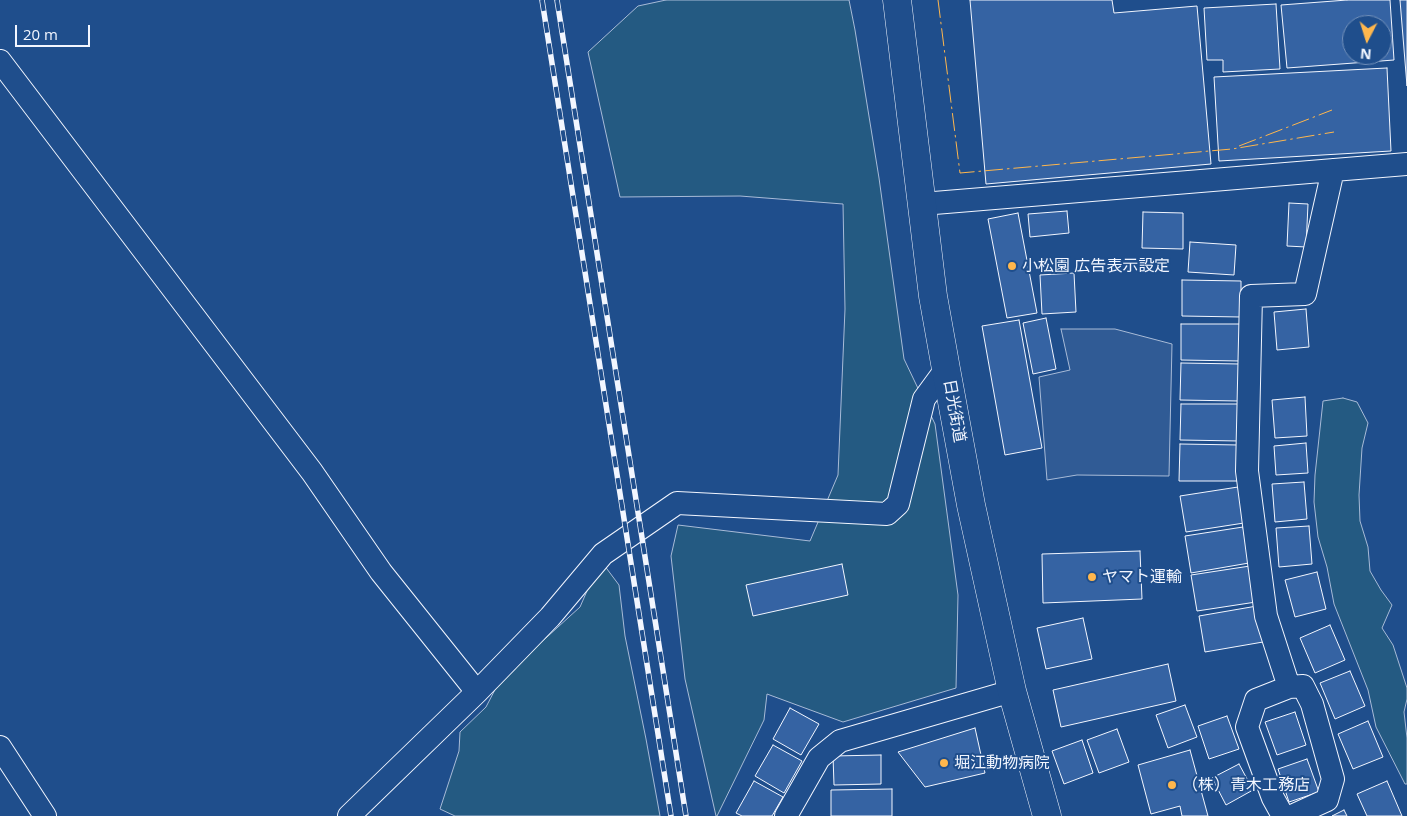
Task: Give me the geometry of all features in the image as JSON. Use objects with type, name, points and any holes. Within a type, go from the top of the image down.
[{"type":"main road","name":"日光街道","points":[[897,0],[933,296],[946,369],[971,505],[1012,691],[1047,816]]},
{"type":"street","points":[[0,61],[7,85],[312,472],[381,572],[477,692]]},
{"type":"street","points":[[922,204],[1407,164]]},
{"type":"street","points":[[1289,687],[1266,616],[1247,471],[1251,296],[1305,294],[1333,170]]},
{"type":"street","points":[[349,816],[477,692],[550,617],[603,554],[677,503],[887,514],[898,504],[924,399],[946,369]]},
{"type":"street","points":[[1283,816],[1273,798],[1247,727],[1256,700],[1289,687],[1303,686],[1312,704],[1334,779],[1327,800],[1292,816]]},
{"type":"street","points":[[786,816],[819,758],[840,741],[1012,691]]},
{"type":"street","points":[[0,747],[45,816]]},
{"type":"shaded area","points":[[666,0],[849,0],[879,178],[904,359],[935,424],[958,595],[956,688],[843,722],[767,694],[764,720],[717,816],[685,679],[671,556],[678,525],[810,541],[838,475],[845,309],[843,204],[740,196],[620,197],[588,52],[638,6]]},
{"type":"shaded area","points":[[1061,329],[1115,329],[1172,344],[1169,476],[1077,475],[1047,480],[1039,377],[1070,370]]},
{"type":"shaded area","points":[[1343,398],[1357,402],[1368,423],[1362,448],[1359,495],[1360,521],[1368,547],[1370,571],[1392,605],[1382,628],[1393,645],[1407,688],[1404,712],[1407,738],[1407,784],[1405,784],[1376,727],[1368,690],[1334,604],[1327,567],[1318,537],[1314,502],[1323,401]]},
{"type":"shaded area","points":[[604,565],[619,585],[625,636],[660,816],[455,816],[440,809],[459,751],[460,732],[486,707],[499,682],[519,660],[580,607],[590,584]]},
{"type":"building","points":[[970,0],[1112,0],[1114,13],[1197,6],[1211,164],[986,184]]},
{"type":"building","points":[[1347,0],[1390,0],[1391,15],[1342,15],[1342,64],[1287,68],[1281,5]]},
{"type":"building","points":[[1400,0],[1407,0],[1407,86]]},
{"type":"building","points":[[1276,4],[1280,69],[1223,72],[1223,60],[1207,60],[1204,8]]},
{"type":"building","points":[[1392,30],[1394,60],[1392,60]]},
{"type":"building","points":[[1387,68],[1391,151],[1219,161],[1214,77]]},
{"type":"building","points":[[1289,203],[1308,204],[1306,247],[1287,246]]},
{"type":"building","points":[[1067,211],[1069,233],[1030,237],[1028,214]]},
{"type":"building","points":[[1143,212],[1183,213],[1183,249],[1142,248]]},
{"type":"building","name":"小松園 広告表示設定","points":[[1018,213],[1037,313],[1007,318],[988,219]]},
{"type":"building","points":[[1190,242],[1236,245],[1234,275],[1188,272]]},
{"type":"building","points":[[1074,273],[1076,312],[1042,314],[1040,275]]},
{"type":"building","points":[[1182,280],[1241,281],[1241,317],[1182,316]]},
{"type":"building","points":[[1306,309],[1309,347],[1277,350],[1274,312]]},
{"type":"building","points":[[1046,318],[1056,369],[1033,374],[1023,323]]},
{"type":"building","points":[[1019,320],[1042,448],[1005,455],[982,326]]},
{"type":"building","points":[[1181,324],[1241,324],[1240,361],[1181,360]]},
{"type":"building","points":[[1181,363],[1240,364],[1239,401],[1180,400]]},
{"type":"building","points":[[1305,397],[1307,436],[1275,438],[1272,400]]},
{"type":"building","points":[[1181,404],[1239,404],[1239,441],[1180,440]]},
{"type":"building","points":[[1306,443],[1308,473],[1276,475],[1274,446]]},
{"type":"building","points":[[1180,444],[1239,445],[1238,481],[1179,481]]},
{"type":"building","points":[[1304,482],[1307,519],[1275,522],[1272,484]]},
{"type":"building","points":[[1238,487],[1244,523],[1186,532],[1180,496]]},
{"type":"building","points":[[1309,526],[1312,564],[1279,567],[1276,528]]},
{"type":"building","points":[[1243,527],[1249,563],[1191,573],[1185,536]]},
{"type":"building","name":"ヤマト運輸","points":[[1140,551],[1142,599],[1043,603],[1042,554]]},
{"type":"building","points":[[842,564],[848,595],[753,616],[746,585]]},
{"type":"building","points":[[1250,566],[1256,602],[1197,611],[1191,575]]},
{"type":"building","points":[[1317,572],[1326,609],[1295,617],[1285,580]]},
{"type":"building","points":[[1257,606],[1263,642],[1205,652],[1199,616]]},
{"type":"building","points":[[1083,618],[1092,659],[1046,669],[1037,628]]},
{"type":"building","points":[[1330,625],[1345,660],[1315,673],[1300,638]]},
{"type":"building","points":[[1168,664],[1176,701],[1061,727],[1053,690]]},
{"type":"building","points":[[1350,671],[1365,706],[1335,719],[1320,683]]},
{"type":"building","points":[[1185,705],[1197,737],[1168,748],[1156,715]]},
{"type":"building","points":[[790,708],[819,724],[801,755],[773,739]]},
{"type":"building","points":[[1295,712],[1306,745],[1277,755],[1265,722]]},
{"type":"building","points":[[1227,716],[1239,749],[1209,759],[1198,726]]},
{"type":"building","points":[[1368,721],[1383,757],[1353,769],[1338,734]]},
{"type":"building","name":"堀江動物病院","points":[[975,728],[985,773],[925,787],[898,752]]},
{"type":"building","points":[[1117,729],[1129,762],[1099,773],[1087,740]]},
{"type":"building","points":[[1082,740],[1093,773],[1064,784],[1052,751]]},
{"type":"building","points":[[773,745],[802,761],[784,793],[755,776]]},
{"type":"building","name":"（株）青木工務店","points":[[1190,750],[1208,816],[1182,816],[1180,806],[1151,814],[1138,765]]},
{"type":"building","points":[[881,755],[881,784],[834,785],[833,756]]},
{"type":"building","points":[[1307,759],[1319,792],[1289,802],[1278,769]]},
{"type":"building","points":[[1239,764],[1253,790],[1226,805],[1212,778]]},
{"type":"building","points":[[754,781],[783,797],[772,816],[742,816],[736,813]]},
{"type":"building","points":[[1387,781],[1402,816],[1367,816],[1357,794]]},
{"type":"building","points":[[892,789],[892,816],[831,816],[831,790]]},
{"type":"building","points":[[1344,810],[1347,816],[1332,816]]},
{"type":"railway","points":[[542,0],[671,816]]},
{"type":"railway","points":[[557,0],[686,816]]},
{"type":"power","points":[[938,0],[960,173],[1232,149],[1334,132]]},
{"type":"power","points":[[1239,146],[1332,110]]},
{"type":"place","name":"小松園 広告表示設定","points":[[1012,266]]},
{"type":"place","name":"ヤマト運輸","points":[[1092,577]]},
{"type":"place","name":"堀江動物病院","points":[[944,763]]},
{"type":"place","name":"（株）青木工務店","points":[[1172,785]]}]
